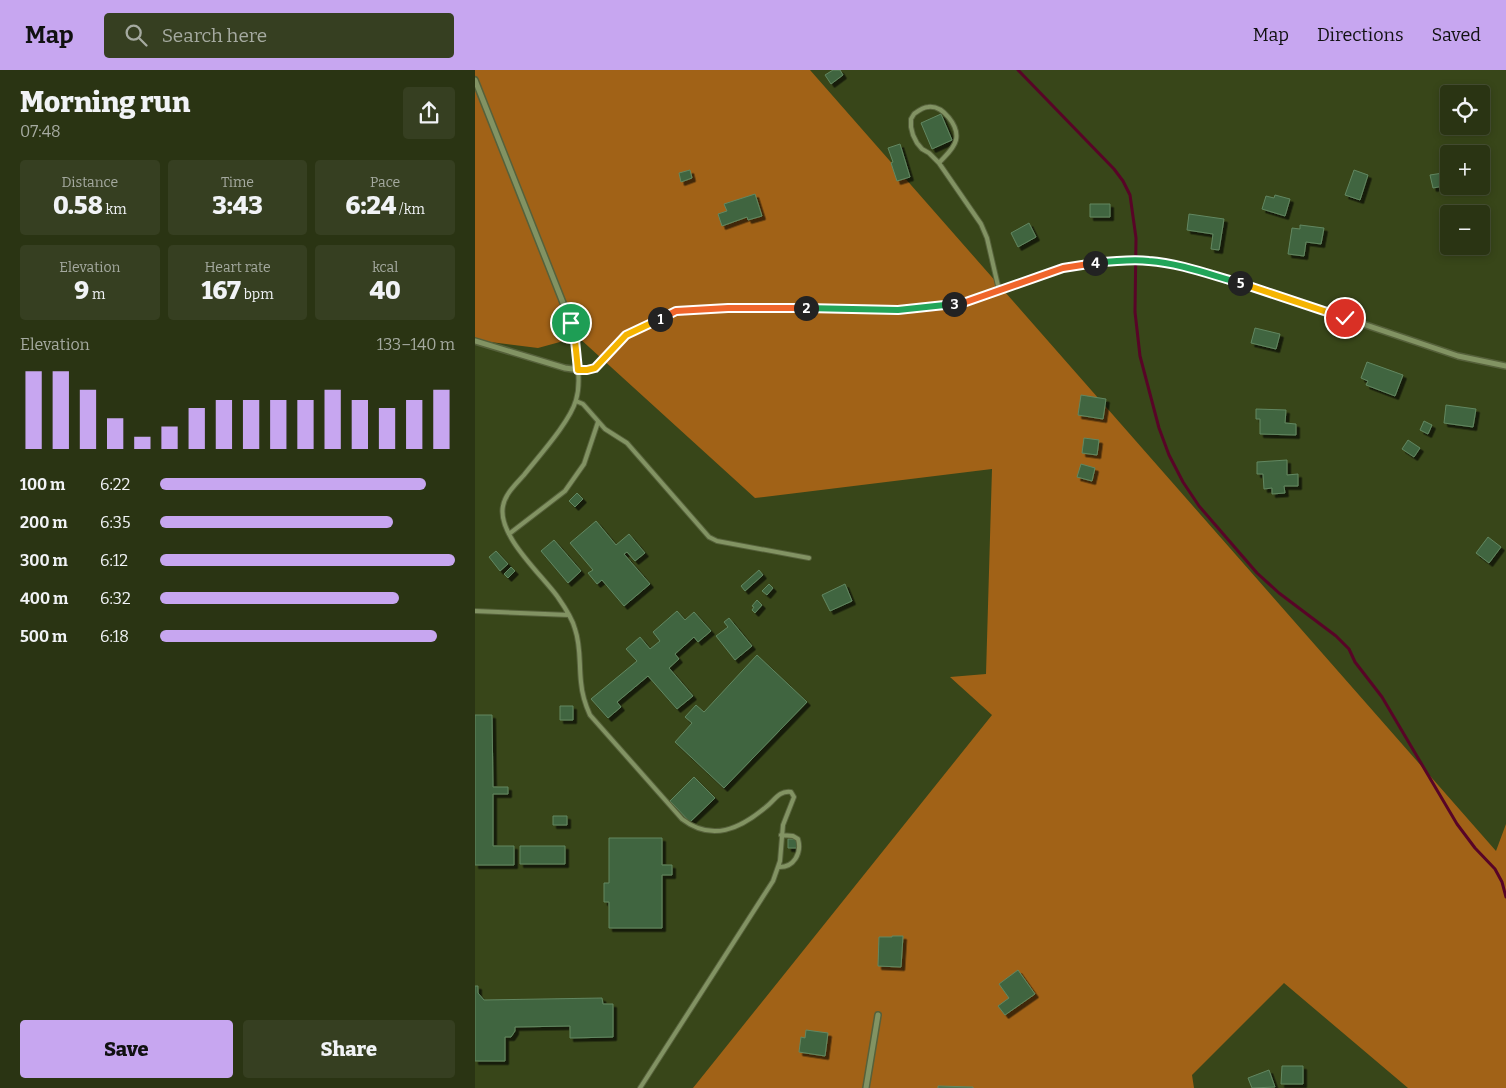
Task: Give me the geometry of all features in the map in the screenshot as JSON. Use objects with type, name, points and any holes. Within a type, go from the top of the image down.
[{"type":"street","points":[[475,80],[571,323],[578,370]]},
{"type":"street","points":[[475,341],[565,368],[587,370],[595,368],[626,335],[676,311],[761,307],[898,310],[963,303],[1063,268],[1109,261],[1150,260],[1186,267],[1247,285],[1458,356],[1506,366]]},
{"type":"street","points":[[866,1088],[878,1015]]},
{"type":"lane","points":[[939,162],[954,146],[957,133],[954,125],[943,112],[936,108],[928,107],[913,114],[911,119],[913,135],[922,149],[939,162],[981,224],[987,238],[999,290]]},
{"type":"lane","points":[[578,370],[578,392],[574,407],[560,428],[513,487],[505,499],[502,513],[509,534],[524,556],[556,595],[575,627],[579,642],[581,683],[590,715],[682,819],[694,827],[707,831],[724,830],[742,824],[765,808],[779,794],[788,791],[793,793],[794,799],[784,822],[778,867],[773,880],[640,1088]]},
{"type":"lane","points":[[576,401],[583,404],[605,429],[627,443],[709,538],[809,558]]},
{"type":"lane","points":[[509,534],[565,491],[584,464],[598,422]]},
{"type":"lane","points":[[475,611],[569,615]]},
{"type":"lane","points":[[778,867],[787,866],[791,863],[799,850],[798,839],[793,836],[781,835]]},
{"type":"shaded area","points":[[475,70],[810,70],[1496,851],[1506,824],[1506,1088],[1408,1088],[1284,983],[1192,1075],[1194,1088],[693,1088],[992,715],[950,677],[986,674],[992,469],[755,498],[578,337],[538,348],[475,340]]},
{"type":"building","points":[[833,70],[840,70],[843,75],[831,84],[825,75]]},
{"type":"building","points":[[941,114],[952,140],[932,149],[921,123]]},
{"type":"building","points":[[900,144],[910,177],[897,181],[888,148]]},
{"type":"building","points":[[690,170],[692,178],[681,182],[679,173]]},
{"type":"building","points":[[1354,170],[1368,175],[1360,200],[1345,195]]},
{"type":"building","points":[[1440,173],[1440,187],[1433,188],[1430,175]]},
{"type":"building","points":[[755,194],[762,216],[748,220],[747,217],[722,226],[718,214],[727,211],[724,204]]},
{"type":"building","points":[[1275,195],[1290,199],[1285,216],[1262,209],[1266,196],[1274,198]]},
{"type":"building","points":[[1090,204],[1110,204],[1110,217],[1090,217]]},
{"type":"building","points":[[1189,214],[1224,219],[1219,250],[1211,249],[1213,234],[1187,230]]},
{"type":"building","points":[[1029,223],[1036,237],[1018,247],[1011,233]]},
{"type":"building","points":[[1300,225],[1324,228],[1321,244],[1306,242],[1304,256],[1288,254],[1292,228],[1300,229]]},
{"type":"building","points":[[1255,328],[1280,334],[1276,349],[1251,343]]},
{"type":"building","points":[[1367,362],[1403,375],[1395,396],[1366,385],[1368,381],[1361,378]]},
{"type":"building","points":[[1081,395],[1106,399],[1103,419],[1078,415]]},
{"type":"building","points":[[1446,405],[1476,409],[1473,427],[1444,423]]},
{"type":"building","points":[[1256,409],[1286,410],[1285,423],[1296,424],[1296,435],[1260,434],[1260,419],[1256,419]]},
{"type":"building","points":[[1424,421],[1432,425],[1428,434],[1420,430]]},
{"type":"building","points":[[1084,438],[1099,440],[1097,455],[1082,453]]},
{"type":"building","points":[[1408,440],[1420,448],[1414,457],[1402,449]]},
{"type":"building","points":[[1287,460],[1287,475],[1298,474],[1298,486],[1284,486],[1285,493],[1272,494],[1272,488],[1264,489],[1263,474],[1257,474],[1257,462]]},
{"type":"building","points":[[1081,464],[1095,468],[1092,481],[1077,477]]},
{"type":"building","points":[[577,493],[583,499],[575,507],[569,501]]},
{"type":"building","points":[[596,521],[616,545],[629,534],[645,553],[635,561],[627,552],[624,554],[650,584],[624,606],[602,580],[597,584],[588,573],[593,570],[570,543]]},
{"type":"building","points":[[1488,537],[1501,547],[1489,563],[1476,553]]},
{"type":"building","points":[[554,540],[581,571],[568,583],[541,551]]},
{"type":"building","points":[[496,551],[508,564],[500,571],[489,557]]},
{"type":"building","points":[[511,567],[515,571],[508,578],[504,574]]},
{"type":"building","points":[[759,570],[763,575],[745,591],[741,586]]},
{"type":"building","points":[[769,584],[773,588],[767,595],[762,591]]},
{"type":"building","points":[[845,584],[852,601],[830,611],[822,595]]},
{"type":"building","points":[[757,600],[762,605],[755,613],[752,610],[754,607],[752,606]]},
{"type":"building","points":[[677,611],[685,620],[694,612],[711,631],[698,642],[694,637],[675,654],[679,659],[669,668],[693,696],[677,709],[648,676],[617,702],[621,707],[608,718],[591,699],[637,661],[626,649],[640,637],[650,649],[660,641],[653,632]]},
{"type":"building","points":[[729,618],[752,646],[735,660],[716,636],[728,627],[724,622]]},
{"type":"building","points":[[757,655],[807,702],[724,788],[675,742],[692,723],[685,717],[696,705],[704,712]]},
{"type":"building","points":[[560,706],[573,706],[573,720],[560,720]]},
{"type":"building","points":[[475,715],[492,715],[493,787],[508,787],[508,794],[493,794],[493,846],[514,846],[514,865],[475,865]]},
{"type":"building","points":[[694,777],[715,798],[690,822],[670,801]]},
{"type":"building","points":[[553,816],[567,816],[567,825],[553,825]]},
{"type":"building","points":[[609,838],[662,838],[662,865],[672,865],[672,875],[662,875],[662,928],[609,928],[609,902],[604,902],[604,883],[609,883]]},
{"type":"building","points":[[788,839],[797,839],[797,848],[788,848]]},
{"type":"building","points":[[520,846],[565,846],[565,864],[520,864]]},
{"type":"building","points":[[903,936],[901,967],[878,966],[879,937]]},
{"type":"building","points":[[1018,970],[1035,994],[1005,1015],[998,1006],[1009,998],[999,984]]},
{"type":"building","points":[[475,986],[478,986],[478,993],[484,1000],[602,998],[603,1004],[613,1004],[613,1037],[570,1038],[570,1026],[515,1027],[511,1037],[505,1037],[505,1061],[475,1061]]},
{"type":"building","points":[[806,1030],[828,1033],[825,1056],[799,1052],[801,1037],[805,1038]]},
{"type":"building","points":[[1282,1066],[1303,1066],[1303,1084],[1281,1084]]},
{"type":"building","points":[[1269,1070],[1275,1087],[1252,1088],[1248,1078]]},
{"type":"building","points":[[938,1086],[973,1087],[973,1088],[938,1088]]},
{"type":"waterway","points":[[1018,70],[1114,169],[1130,195],[1136,238],[1135,312],[1140,356],[1159,428],[1169,455],[1183,482],[1199,506],[1257,573],[1279,593],[1336,636],[1349,649],[1355,662],[1382,697],[1457,824],[1475,848],[1495,869],[1502,882],[1506,897]]},
{"type":"route","points":[[571,323],[578,370],[587,370],[595,368],[626,335],[676,311],[769,307],[898,310],[963,303],[1063,268],[1109,261],[1150,260],[1186,267],[1247,285],[1345,318]]}]
